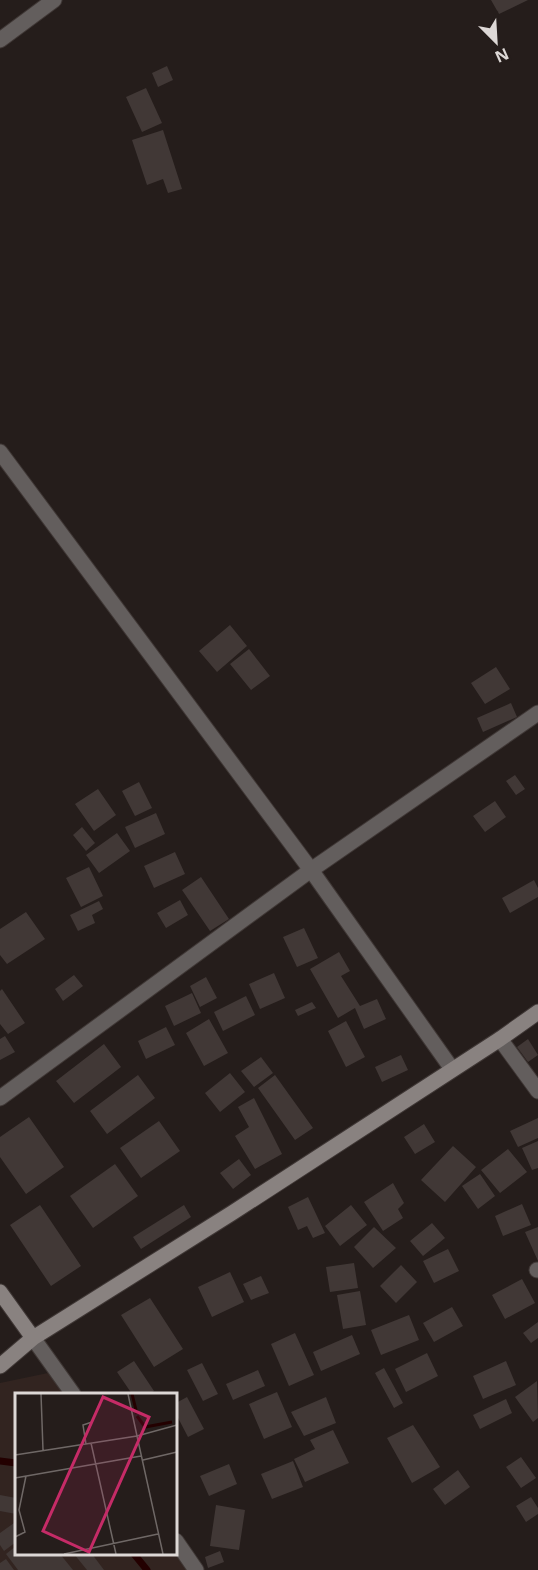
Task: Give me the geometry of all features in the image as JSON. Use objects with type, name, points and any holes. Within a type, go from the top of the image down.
[{"type":"main road","points":[[0,1366],[33,1338],[232,1213],[538,1012]]},
{"type":"main road","points":[[0,1292],[33,1338]]},
{"type":"street","points":[[0,40],[54,0]]},
{"type":"street","points":[[0,452],[311,870],[452,1069]]},
{"type":"street","points":[[0,1098],[311,870],[538,713]]},
{"type":"street","points":[[500,1039],[538,1090]]},
{"type":"street","points":[[33,1338],[71,1393]]},
{"type":"street","points":[[177,1542],[196,1570]]},
{"type":"shaded area","points":[[48,1373],[64,1393],[15,1393],[15,1555],[177,1555],[177,1537],[202,1570],[0,1570],[0,1383]]},
{"type":"building","points":[[491,0],[528,0],[499,14]]},
{"type":"building","points":[[167,66],[173,80],[158,87],[152,73]]},
{"type":"building","points":[[146,88],[162,123],[142,132],[126,97]]},
{"type":"building","points":[[163,130],[182,189],[168,193],[163,179],[147,185],[132,140]]},
{"type":"building","points":[[230,625],[247,646],[217,672],[199,651]]},
{"type":"building","points":[[249,649],[270,676],[251,690],[230,664]]},
{"type":"building","points":[[496,667],[510,689],[485,704],[471,683]]},
{"type":"building","points":[[511,703],[517,717],[483,732],[477,718]]},
{"type":"building","points":[[515,775],[525,789],[516,795],[506,781]]},
{"type":"building","points":[[139,782],[152,808],[135,816],[122,791]]},
{"type":"building","points":[[98,789],[116,815],[94,831],[75,804]]},
{"type":"building","points":[[495,801],[506,817],[485,832],[473,816]]},
{"type":"building","points":[[156,813],[165,834],[135,848],[125,827]]},
{"type":"building","points":[[82,827],[95,843],[86,851],[73,835]]},
{"type":"building","points":[[117,833],[130,851],[99,873],[86,855]]},
{"type":"building","points":[[175,852],[185,874],[154,888],[144,866]]},
{"type":"building","points":[[89,867],[103,896],[81,907],[66,878]]},
{"type":"building","points":[[201,877],[229,919],[210,931],[182,890]]},
{"type":"building","points":[[534,880],[538,888],[538,897],[510,913],[502,898]]},
{"type":"building","points":[[180,900],[188,915],[166,928],[157,913]]},
{"type":"building","points":[[99,901],[103,909],[92,915],[95,923],[78,931],[70,915]]},
{"type":"building","points":[[26,912],[45,939],[7,964],[0,955],[0,929]]},
{"type":"building","points":[[304,928],[318,958],[297,967],[283,937]]},
{"type":"building","points":[[339,952],[350,971],[341,976],[360,1006],[377,999],[386,1019],[364,1029],[355,1008],[338,1018],[310,969]]},
{"type":"building","points":[[274,973],[285,998],[260,1009],[249,984]]},
{"type":"building","points":[[74,975],[83,986],[63,1001],[55,989]]},
{"type":"building","points":[[206,977],[217,998],[200,1007],[190,986]]},
{"type":"building","points":[[2,989],[25,1023],[8,1034],[0,1024],[0,991]]},
{"type":"building","points":[[192,993],[201,1013],[174,1026],[165,1006]]},
{"type":"building","points":[[246,996],[255,1015],[223,1031],[214,1012]]},
{"type":"building","points":[[312,1002],[316,1008],[298,1016],[295,1010]]},
{"type":"building","points":[[209,1019],[228,1053],[204,1066],[186,1033]]},
{"type":"building","points":[[346,1021],[365,1057],[346,1067],[328,1031]]},
{"type":"building","points":[[166,1027],[175,1045],[146,1059],[138,1041]]},
{"type":"building","points":[[5,1036],[15,1052],[0,1060],[0,1039]]},
{"type":"building","points":[[528,1039],[538,1055],[528,1062],[517,1047]]},
{"type":"building","points":[[104,1044],[121,1067],[74,1103],[56,1081]]},
{"type":"building","points":[[401,1055],[408,1070],[382,1082],[375,1067]]},
{"type":"building","points":[[261,1057],[273,1073],[254,1087],[241,1071]]},
{"type":"building","points":[[230,1073],[245,1092],[220,1112],[205,1093]]},
{"type":"building","points":[[138,1075],[155,1098],[107,1134],[90,1111]]},
{"type":"building","points":[[275,1075],[313,1128],[295,1140],[258,1088]]},
{"type":"building","points":[[254,1098],[282,1154],[255,1169],[235,1136],[249,1127],[238,1107]]},
{"type":"building","points":[[29,1117],[64,1167],[26,1194],[0,1157],[0,1137]]},
{"type":"building","points":[[538,1118],[538,1138],[518,1147],[510,1131]]},
{"type":"building","points":[[159,1121],[180,1151],[141,1178],[120,1148]]},
{"type":"building","points":[[424,1124],[435,1142],[415,1154],[404,1137]]},
{"type":"building","points":[[538,1141],[538,1168],[532,1170],[522,1148]]},
{"type":"building","points":[[453,1146],[476,1167],[445,1202],[421,1180]]},
{"type":"building","points":[[508,1149],[527,1172],[500,1193],[481,1170]]},
{"type":"building","points":[[239,1159],[251,1175],[233,1189],[220,1173]]},
{"type":"building","points":[[115,1164],[138,1196],[93,1228],[70,1196]]},
{"type":"building","points":[[480,1174],[495,1196],[478,1209],[462,1186]]},
{"type":"building","points":[[393,1183],[404,1203],[398,1209],[403,1218],[383,1231],[364,1202]]},
{"type":"building","points":[[308,1197],[325,1233],[313,1238],[307,1226],[298,1230],[288,1207]]},
{"type":"building","points":[[522,1204],[531,1225],[503,1236],[495,1216]]},
{"type":"building","points":[[40,1205],[81,1266],[51,1286],[10,1225]]},
{"type":"building","points":[[184,1205],[191,1217],[141,1249],[133,1237]]},
{"type":"building","points":[[351,1205],[367,1225],[340,1246],[325,1226]]},
{"type":"building","points":[[432,1223],[445,1238],[423,1256],[410,1241]]},
{"type":"building","points":[[374,1227],[396,1248],[373,1268],[354,1247]]},
{"type":"building","points":[[538,1227],[538,1261],[525,1232]]},
{"type":"building","points":[[448,1249],[459,1271],[434,1283],[423,1261]]},
{"type":"building","points":[[354,1263],[358,1288],[330,1292],[326,1267]]},
{"type":"building","points":[[401,1265],[417,1282],[396,1303],[380,1286]]},
{"type":"building","points":[[230,1272],[244,1302],[212,1317],[198,1287]]},
{"type":"building","points":[[261,1276],[269,1293],[251,1300],[243,1284]]},
{"type":"building","points":[[522,1279],[535,1303],[505,1319],[492,1295]]},
{"type":"building","points":[[360,1291],[366,1325],[343,1329],[337,1295]]},
{"type":"building","points":[[150,1298],[183,1349],[154,1367],[121,1315]]},
{"type":"building","points":[[452,1307],[463,1326],[434,1342],[423,1323]]},
{"type":"building","points":[[409,1315],[419,1340],[381,1355],[371,1330]]},
{"type":"building","points":[[538,1322],[538,1338],[531,1343],[523,1333]]},
{"type":"building","points":[[295,1333],[314,1375],[289,1386],[271,1344]]},
{"type":"building","points":[[352,1335],[360,1354],[321,1371],[313,1352]]},
{"type":"building","points":[[427,1353],[438,1376],[406,1392],[395,1369]]},
{"type":"building","points":[[134,1361],[154,1391],[131,1393],[117,1372]]},
{"type":"building","points":[[506,1361],[516,1385],[483,1399],[473,1376]]},
{"type":"building","points":[[202,1363],[218,1394],[203,1401],[187,1370]]},
{"type":"building","points":[[384,1368],[403,1403],[394,1408],[375,1373]]},
{"type":"building","points":[[258,1370],[265,1386],[233,1400],[226,1384]]},
{"type":"building","points":[[537,1381],[538,1418],[533,1422],[515,1397]]},
{"type":"building","points":[[277,1392],[292,1427],[264,1439],[249,1404]]},
{"type":"building","points":[[187,1397],[204,1429],[188,1437],[177,1416],[177,1402]]},
{"type":"building","points":[[326,1397],[336,1423],[304,1436],[291,1412]]},
{"type":"building","points":[[506,1399],[512,1413],[480,1429],[473,1415]]},
{"type":"building","points":[[413,1425],[440,1467],[412,1483],[387,1438]]},
{"type":"building","points":[[333,1430],[349,1463],[305,1482],[294,1459],[315,1449],[310,1440]]},
{"type":"building","points":[[521,1457],[536,1478],[521,1488],[506,1467]]},
{"type":"building","points":[[293,1461],[303,1487],[272,1499],[261,1474]]},
{"type":"building","points":[[229,1464],[237,1484],[209,1496],[200,1476]]},
{"type":"building","points":[[458,1470],[470,1487],[445,1505],[433,1489]]},
{"type":"building","points":[[0,1495],[15,1498],[15,1514],[0,1511]]},
{"type":"building","points":[[531,1497],[538,1508],[538,1514],[526,1522],[516,1506]]},
{"type":"building","points":[[216,1505],[245,1510],[239,1550],[210,1546]]},
{"type":"building","points":[[14,1523],[15,1543],[4,1551],[0,1545],[0,1533]]},
{"type":"building","points":[[15,1547],[15,1555],[61,1555],[73,1570],[18,1570],[6,1554]]},
{"type":"building","points":[[220,1551],[224,1562],[208,1568],[205,1557]]},
{"type":"building","points":[[75,1555],[93,1555],[104,1570],[87,1570]]},
{"type":"building","points":[[6,1559],[14,1570],[0,1570],[0,1563]]},
{"type":"waterway","points":[[0,1461],[15,1463]]},
{"type":"waterway","points":[[135,1555],[147,1570]]}]
